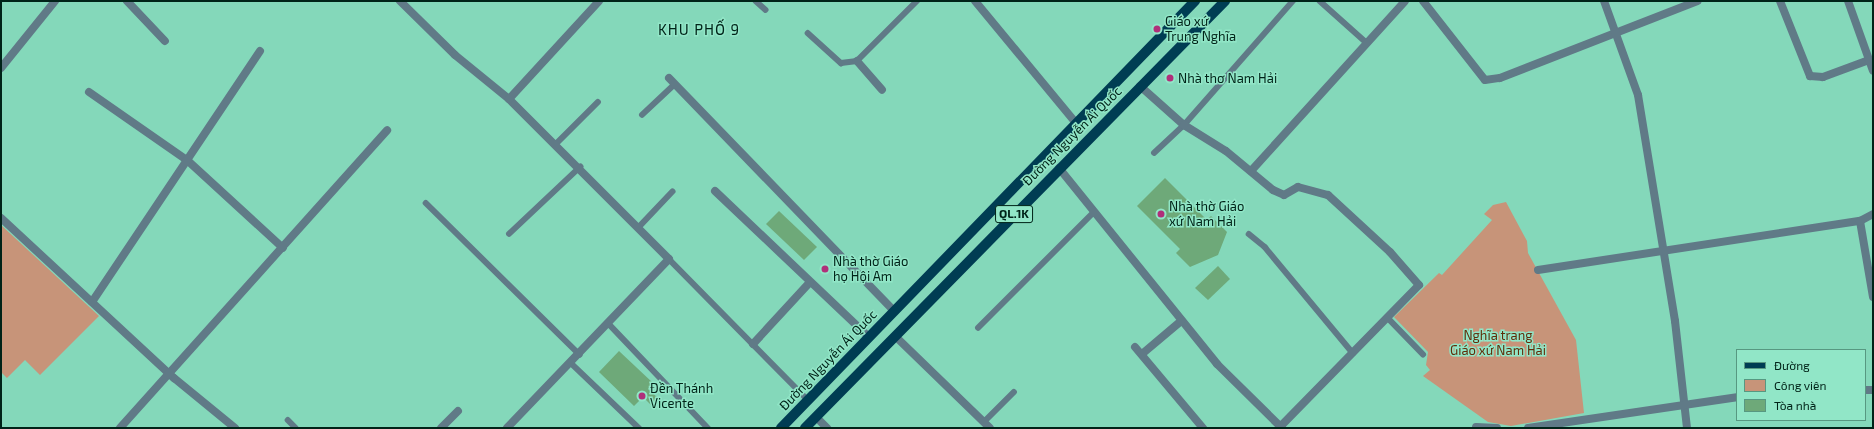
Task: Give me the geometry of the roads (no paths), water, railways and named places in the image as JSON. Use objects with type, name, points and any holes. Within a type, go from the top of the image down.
[{"type":"main road","name":"Đường Nguyễn Ái Quốc","points":[[781,428],[1195,1]]},
{"type":"main road","name":"Đường Nguyễn Ái Quốc","points":[[805,428],[1059,168],[1225,1]]},
{"type":"street","points":[[1,68],[55,1]]},
{"type":"street","points":[[127,1],[165,41]]},
{"type":"street","points":[[400,1],[455,55],[510,99],[580,167],[669,259],[572,364],[507,428]]},
{"type":"street","points":[[510,99],[599,1]]},
{"type":"street","points":[[975,1],[1076,123]]},
{"type":"street","points":[[1251,171],[1405,1]]},
{"type":"street","points":[[1423,1],[1485,80],[1500,78],[1698,1]]},
{"type":"street","points":[[1604,1],[1618,33],[1638,95],[1664,251],[1686,428]]},
{"type":"street","points":[[1780,1],[1810,76],[1823,77],[1869,60]]},
{"type":"street","points":[[1848,1],[1873,71]]},
{"type":"street","points":[[92,302],[260,51]]},
{"type":"street","points":[[857,61],[882,90]]},
{"type":"street","points":[[672,81],[894,311]]},
{"type":"street","points":[[1059,168],[1217,364],[1280,428],[1419,284],[1390,252],[1328,195],[1298,187],[1284,195],[1184,125],[1140,86]]},
{"type":"street","points":[[89,92],[187,160],[283,248]]},
{"type":"street","points":[[120,428],[388,130]]},
{"type":"street","points":[[715,191],[869,337]]},
{"type":"street","points":[[1538,270],[1860,221],[1873,214]]},
{"type":"street","points":[[1,218],[170,374],[235,428]]},
{"type":"street","points":[[1860,221],[1873,297]]},
{"type":"street","points":[[753,344],[810,282]]},
{"type":"street","points":[[1142,354],[1181,321]]},
{"type":"street","points":[[894,336],[987,425]]},
{"type":"street","points":[[1136,347],[1203,428]]},
{"type":"street","points":[[1528,428],[1684,403],[1736,397]]},
{"type":"street","points":[[441,428],[458,411]]},
{"type":"street","points":[[816,417],[827,428]]},
{"type":"street","points":[[1476,427],[1497,428]]},
{"type":"lane","points":[[756,1],[766,10]]},
{"type":"lane","points":[[808,33],[841,63],[857,61],[917,1]]},
{"type":"lane","points":[[1154,153],[1184,125],[1293,1]]},
{"type":"lane","points":[[1320,1],[1367,44]]},
{"type":"lane","points":[[642,115],[672,81]]},
{"type":"lane","points":[[556,144],[598,102]]},
{"type":"lane","points":[[509,234],[580,167]]},
{"type":"lane","points":[[638,228],[672,192]]},
{"type":"lane","points":[[426,203],[580,355]]},
{"type":"lane","points":[[978,328],[1094,212]]},
{"type":"lane","points":[[1249,234],[1265,247],[1353,353]]},
{"type":"lane","points":[[669,259],[808,400]]},
{"type":"lane","points":[[1388,317],[1423,354]]},
{"type":"lane","points":[[609,324],[708,428]]},
{"type":"lane","points":[[572,364],[640,428]]},
{"type":"lane","points":[[987,425],[1014,392]]},
{"type":"lane","points":[[288,420],[296,428]]},
{"type":"place","name":"Giáo xứ Trung Nghĩa","points":[[1157,29]]},
{"type":"place","name":"Nhà thơ Nam Hải","points":[[1170,78]]},
{"type":"place","name":"Nhà thờ Giáo xứ Nam Hải","points":[[1161,214]]},
{"type":"place","name":"Nhà thờ Giáo họ Hội Am","points":[[825,269]]},
{"type":"place","name":"Đền Thánh Vicente","points":[[642,396]]},
{"type":"district","name":"KHU PHỐ 9","points":[[699,30]]},
{"type":"park label","name":"Nghĩa trang Giáo xứ Nam Hải","points":[[1498,344]]}]
